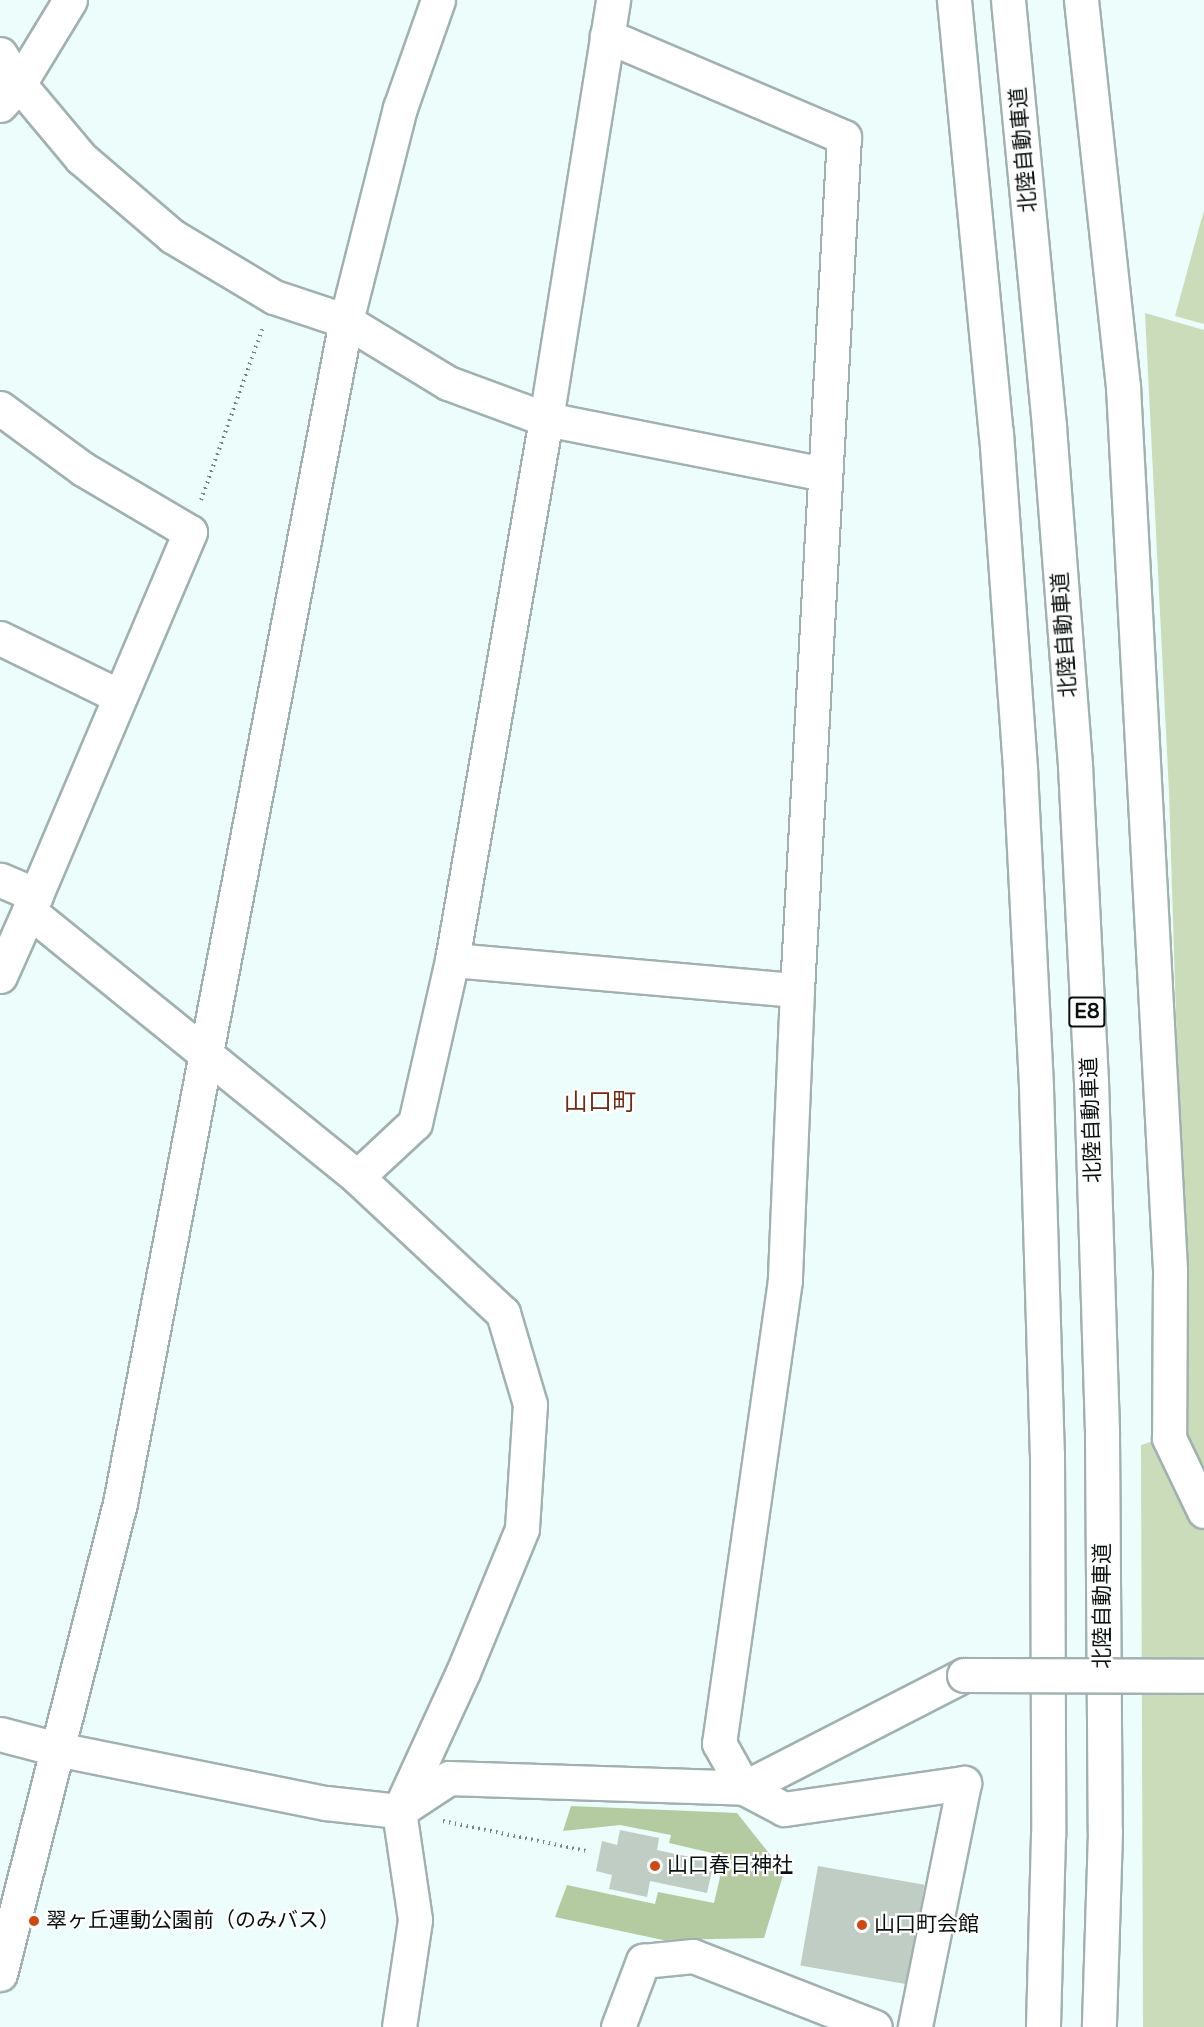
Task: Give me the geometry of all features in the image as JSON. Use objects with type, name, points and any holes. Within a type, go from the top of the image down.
[{"type":"main road","points":[[9,95],[70,0]]},
{"type":"main road","points":[[0,1974],[120,1503],[346,321],[400,108],[438,0]]},
{"type":"main road","points":[[357,1177],[415,1123],[452,960],[546,419],[613,0]]},
{"type":"main road","points":[[954,0],[996,433],[1020,770],[1036,1089],[1047,1454],[1048,1834],[1042,2027]]},
{"type":"main road","name":"北陸自動車道","points":[[1008,0],[1049,427],[1075,766],[1090,1081],[1102,1435],[1105,1832],[1099,2027]]},
{"type":"main road","points":[[1081,0],[1123,387],[1170,1270],[1169,1438],[1204,1510]]},
{"type":"main road","points":[[606,36],[844,137],[797,990],[785,1280],[719,1743],[744,1788]]},
{"type":"main road","points":[[0,54],[9,95],[172,236],[274,297],[346,321],[448,383],[546,419],[824,474]]},
{"type":"main road","points":[[0,408],[83,469],[190,532],[0,976]]},
{"type":"main road","points":[[0,638],[119,696]]},
{"type":"main road","points":[[0,880],[32,903],[357,1177],[503,1313],[530,1404],[522,1529],[463,1672],[399,1811],[415,1920],[399,2027]]},
{"type":"main road","points":[[452,960],[797,990]]},
{"type":"main road","points":[[744,1788],[964,1675],[1204,1676]]},
{"type":"main road","points":[[0,1734],[57,1749],[326,1803],[399,1811],[449,1778],[744,1788],[784,1809],[964,1783],[915,2027]]},
{"type":"main road","points":[[618,2027],[643,1961],[693,1956],[874,2027]]},
{"type":"path","points":[[190,532],[274,297]]},
{"type":"path","points":[[399,1811],[586,1851]]},
{"type":"green space","points":[[1204,210],[1204,324],[1175,316]]},
{"type":"green space","points":[[1145,313],[1204,330],[1204,2027],[1143,2027],[1141,1445],[1184,1431],[1183,1243],[1169,792]]},
{"type":"green space","points":[[571,1806],[737,1813],[784,1872],[764,1938],[663,1940],[555,1917],[567,1885],[655,1904],[658,1892],[714,1903],[725,1856],[669,1843],[671,1835],[620,1825],[563,1831]]},
{"type":"building","name":"山口春日神社","points":[[620,1830],[659,1838],[657,1850],[714,1862],[707,1893],[650,1881],[647,1897],[609,1889],[612,1875],[596,1871],[602,1841],[617,1845]]},
{"type":"building","name":"山口町会館","points":[[818,1866],[924,1885],[907,1984],[800,1965]]},
{"type":"place","name":"山口春日神社","points":[[655,1866]]},
{"type":"place","name":"翠ヶ丘運動公園前（のみバス）","points":[[34,1921]]},
{"type":"place","name":"山口町会館","points":[[862,1925]]},
{"type":"district","name":"山口町","points":[[600,1103]]}]
